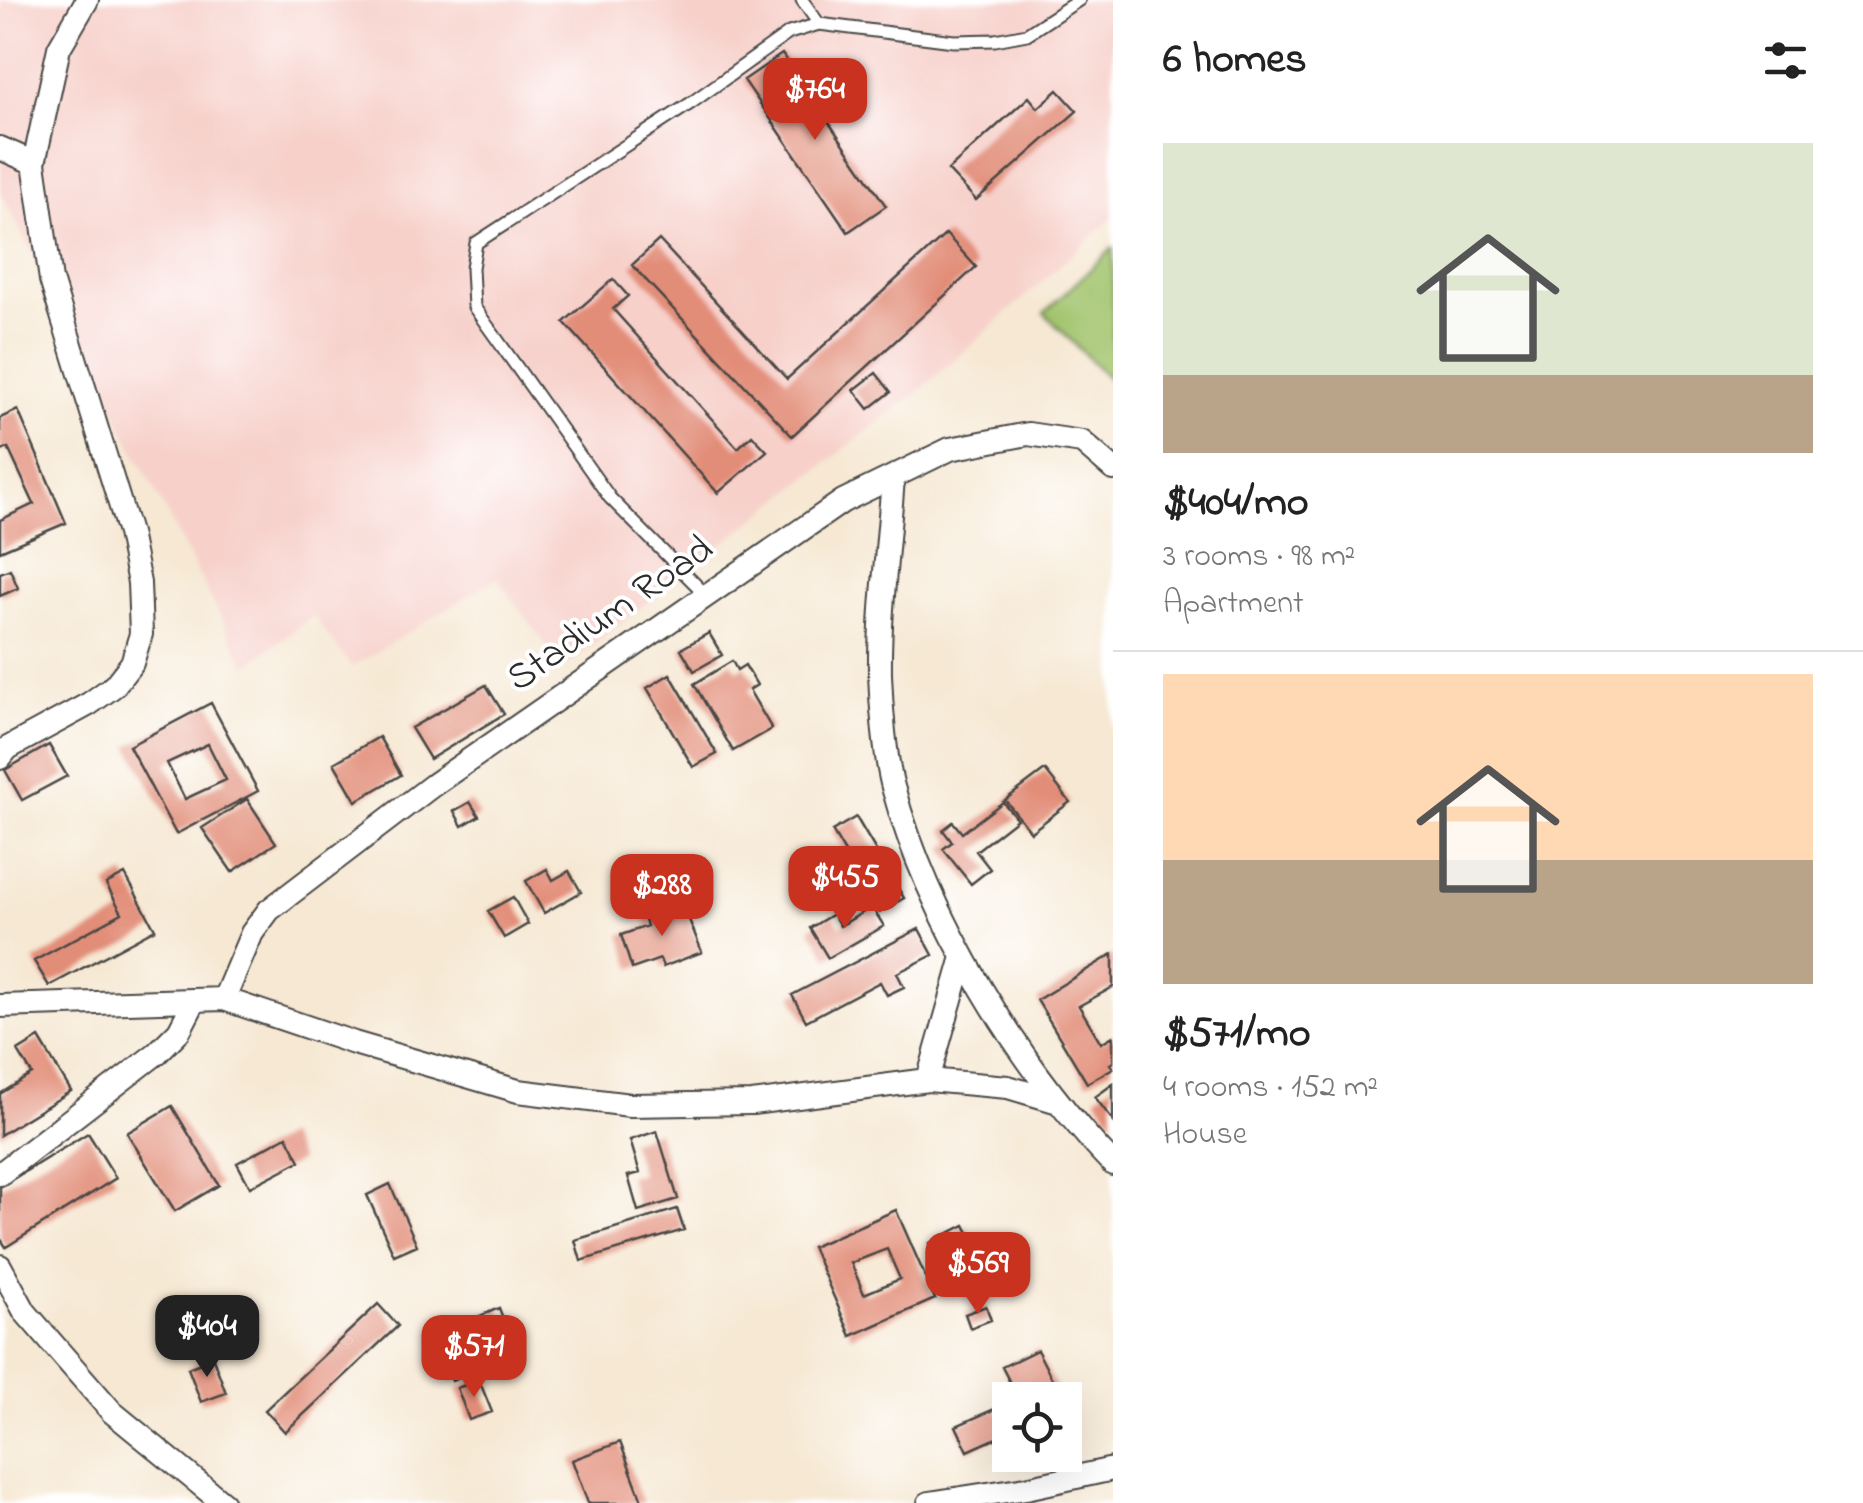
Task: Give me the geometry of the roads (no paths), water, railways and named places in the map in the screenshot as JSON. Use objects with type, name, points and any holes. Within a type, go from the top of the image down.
[{"type":"street","points":[[0,758],[8,748],[114,686],[132,663],[141,634],[138,583],[129,534],[51,280],[34,163],[59,48],[87,0]]},
{"type":"street","points":[[0,148],[34,163]]},
{"type":"street","name":"Stadium Road","points":[[224,999],[252,933],[269,910],[433,785],[843,501],[950,449],[1028,434],[1082,442],[1113,469]]},
{"type":"street","points":[[893,477],[880,674],[892,785],[925,874],[963,957],[1055,1101],[1113,1164]]},
{"type":"street","points":[[928,1080],[963,957]]},
{"type":"street","points":[[0,1006],[224,999],[354,1043],[518,1091],[630,1105],[752,1103],[928,1080],[1008,1087],[1055,1101]]},
{"type":"street","points":[[0,1174],[157,1053],[179,1031],[195,1000]]},
{"type":"street","points":[[0,1266],[25,1312],[112,1412],[223,1503]]},
{"type":"street","points":[[929,1503],[1020,1496],[1113,1470]]},
{"type":"lane","points":[[802,0],[819,24]]},
{"type":"lane","points":[[706,595],[610,498],[474,307],[472,268],[476,244],[691,103],[789,33],[819,24],[954,41],[994,40],[1027,34],[1079,0]]}]
